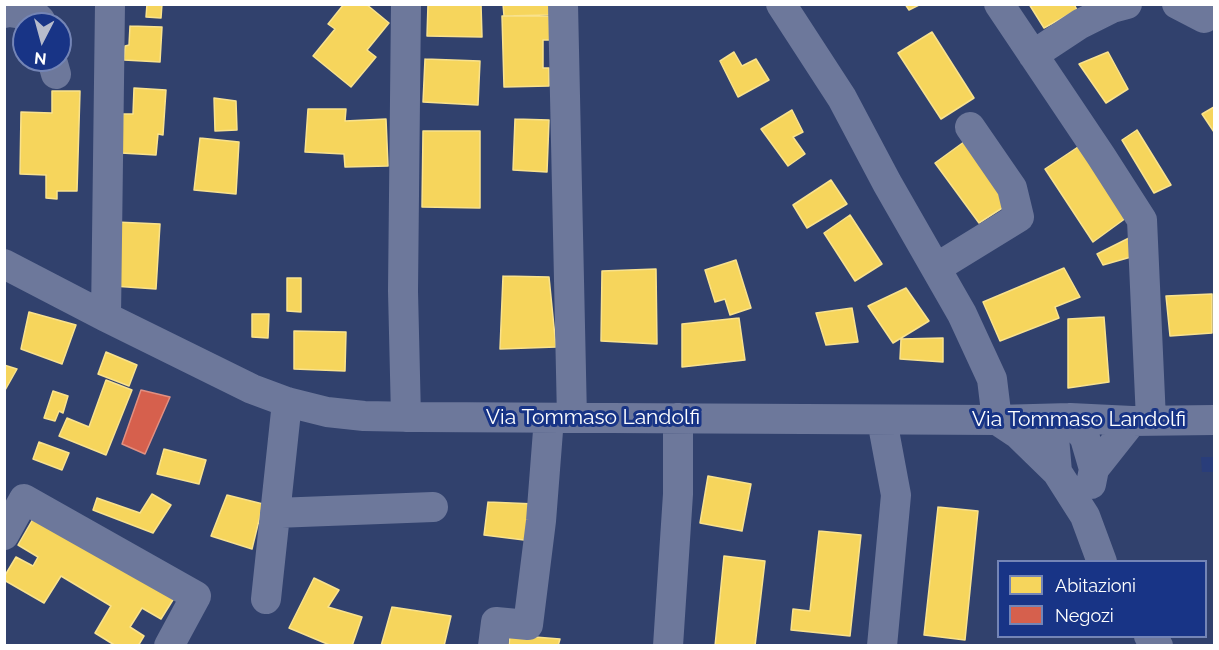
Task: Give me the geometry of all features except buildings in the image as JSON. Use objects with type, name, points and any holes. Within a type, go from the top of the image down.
[{"type":"street","points":[[106,317],[110,4]]},
{"type":"street","points":[[405,417],[403,291],[406,4]]},
{"type":"street","points":[[493,645],[496,622],[528,625],[541,521],[561,418],[563,4]]},
{"type":"street","points":[[781,4],[842,98],[887,183],[962,314],[992,379],[997,420],[1018,434],[1057,472],[1085,516],[1102,560]]},
{"type":"street","points":[[999,4],[1142,220],[1142,421],[1094,469]]},
{"type":"street","points":[[1032,55],[1080,24],[1112,8],[1127,4]]},
{"type":"street","points":[[1177,4],[1204,18]]},
{"type":"street","points":[[936,268],[1018,217],[1012,188],[970,127]]},
{"type":"street","name":"Via Tommaso Landolfi","points":[[4,264],[252,389],[287,402],[327,412],[405,417],[1215,420]]},
{"type":"street","points":[[266,599],[287,402]]},
{"type":"street","points":[[668,645],[678,494],[678,418]]},
{"type":"street","points":[[1057,472],[1054,437],[1070,418],[1085,438],[1094,469],[1085,516]]},
{"type":"street","points":[[882,420],[896,495],[882,645]]},
{"type":"street","points":[[4,535],[24,499],[196,596],[169,645]]},
{"type":"street","points":[[275,513],[433,507]]},
{"type":"water","points":[[1201,457],[1214,457],[1214,472],[1202,472]]}]
